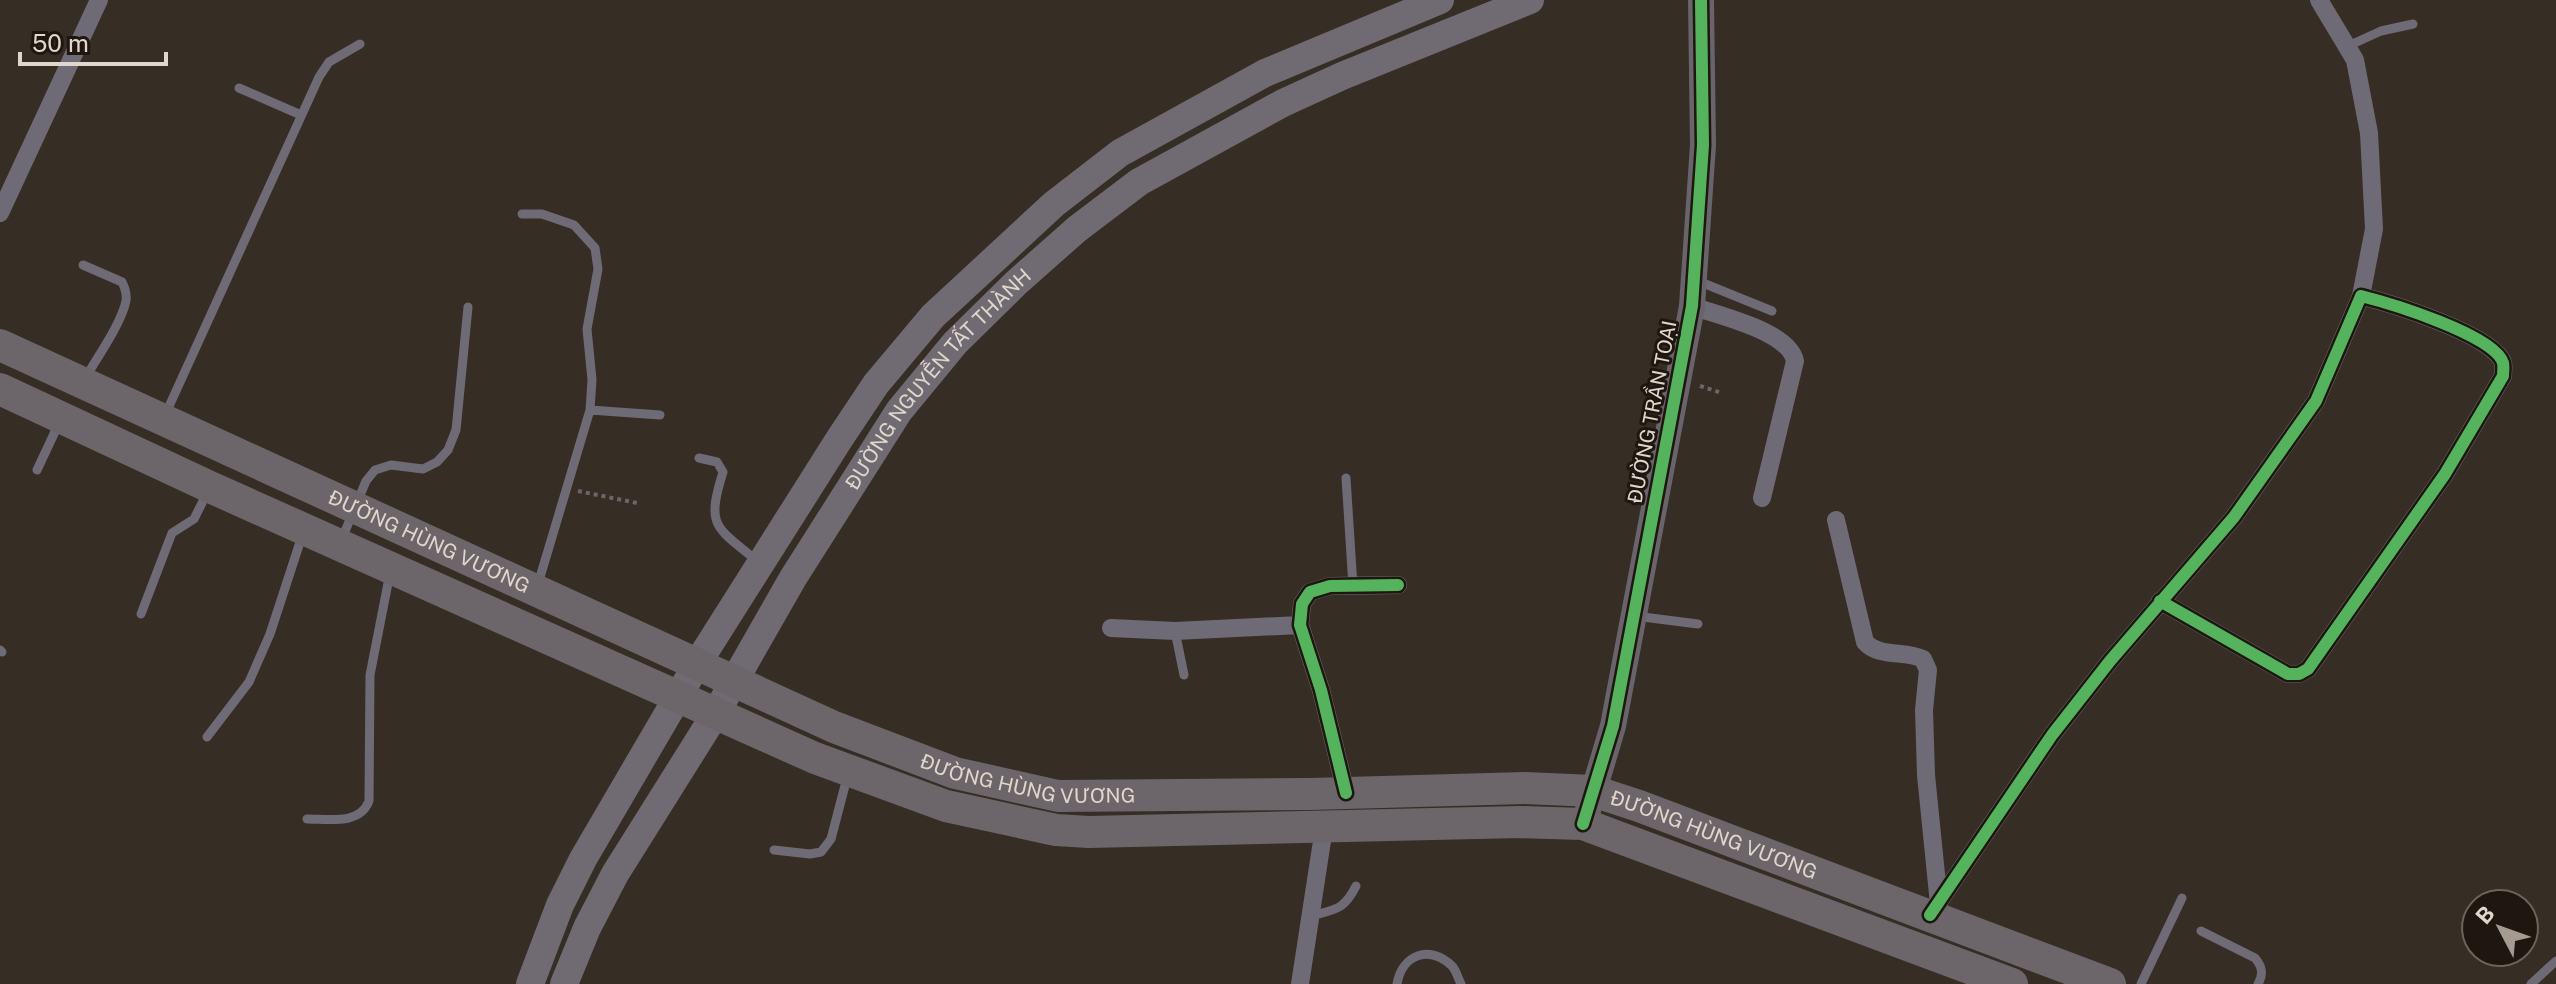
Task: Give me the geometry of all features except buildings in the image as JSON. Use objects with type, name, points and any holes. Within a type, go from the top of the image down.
[{"type":"highway","name":"ĐƯỜNG HÙNG VƯƠNG","points":[[0,345],[834,727],[955,773],[1058,796],[1525,788],[1593,791],[1934,910],[2110,984]]},
{"type":"highway","name":"ĐƯỜNG HÙNG VƯƠNG","points":[[0,389],[210,487],[815,758],[946,806],[1056,830],[1324,828],[1520,822],[1583,824],[2012,984]]},
{"type":"main road","name":"ĐƯỜNG NGUYỄN TẤT THÀNH","points":[[530,984],[560,905],[583,859],[697,664],[876,384],[933,316],[1054,204],[1120,153],[1192,111],[1316,50],[1440,0]]},
{"type":"main road","name":"ĐƯỜNG NGUYỄN TẤT THÀNH","points":[[564,984],[587,928],[615,874],[716,713],[793,578],[899,411],[955,343],[1077,229],[1139,182],[1283,103],[1522,1]]},
{"type":"street","points":[[0,213],[6,183],[99,0]]},
{"type":"street","name":"ĐƯỜNG TRẦN TOẠI","points":[[1583,824],[1613,726],[1692,306],[1703,145],[1701,0]]},
{"type":"street","points":[[1934,910],[2052,735],[2160,601],[2234,517],[2316,401],[2361,296],[2374,229],[2369,133],[2355,60],[2319,0]]},
{"type":"street","points":[[2160,601],[2288,674],[2299,674],[2308,669],[2445,474],[2503,376],[2503,363],[2497,353],[2469,336],[2420,313],[2361,296]]},
{"type":"street","points":[[1692,306],[1771,335],[1794,354],[1795,361],[1762,498]]},
{"type":"street","points":[[1836,520],[1865,642],[1877,651],[1915,655],[1923,659],[1928,670],[1924,710],[1934,910]]},
{"type":"street","points":[[1346,793],[1321,690],[1300,625],[1302,604],[1310,592],[1330,586],[1398,585]]},
{"type":"street","points":[[1111,628],[1175,631],[1300,625]]},
{"type":"street","points":[[1300,984],[1324,828]]},
{"type":"lane","points":[[2348,46],[2381,31],[2413,24]]},
{"type":"lane","points":[[163,420],[319,77],[329,62],[360,44]]},
{"type":"lane","points":[[239,88],[301,115]]},
{"type":"lane","points":[[522,214],[542,214],[574,225],[595,248],[598,269],[587,329],[592,380],[590,410],[536,591]]},
{"type":"lane","points":[[82,383],[126,301],[122,282],[83,265]]},
{"type":"lane","points":[[1695,279],[1772,311]]},
{"type":"lane","points":[[340,544],[366,481],[375,470],[391,465],[423,469],[437,462],[448,450],[456,430],[468,307]]},
{"type":"lane","points":[[590,410],[660,415]]},
{"type":"lane","points":[[37,470],[61,418]]},
{"type":"lane","points":[[699,458],[717,462],[723,472],[713,512],[715,525],[759,563]]},
{"type":"lane","points":[[1346,478],[1353,586]]},
{"type":"lane","points":[[141,614],[172,533],[194,519],[210,487]]},
{"type":"lane","points":[[207,737],[249,682],[270,634],[304,529]]},
{"type":"lane","points":[[307,819],[352,819],[365,811],[369,801],[370,675],[391,566]]},
{"type":"lane","points":[[1635,616],[1698,624]]},
{"type":"lane","points":[[1175,631],[1184,675]]},
{"type":"lane","points":[[774,850],[810,854],[821,852],[831,839],[849,770]]},
{"type":"lane","points":[[1311,916],[1341,908],[1356,886]]},
{"type":"lane","points":[[2141,984],[2182,898]]},
{"type":"lane","points":[[2201,931],[2255,958],[2261,964],[2262,976],[2258,984]]},
{"type":"lane","points":[[1397,984],[1400,970],[1407,961],[1419,955],[1437,956],[1453,967],[1461,984]]},
{"type":"lane","points":[[2531,984],[2556,961]]},
{"type":"path","points":[[568,489],[637,503]]},
{"type":"cycle path","points":[[1583,824],[1613,726],[1692,306],[1703,145],[1701,0]]},
{"type":"cycle path","points":[[1930,915],[2052,735],[2110,661],[2234,517],[2316,401],[2361,296],[2462,331],[2496,352],[2503,363],[2503,376],[2445,474],[2308,669],[2299,674],[2288,674],[2160,601]]},
{"type":"cycle path","points":[[1346,793],[1321,690],[1300,625],[1302,604],[1310,592],[1330,586],[1398,585]]}]
